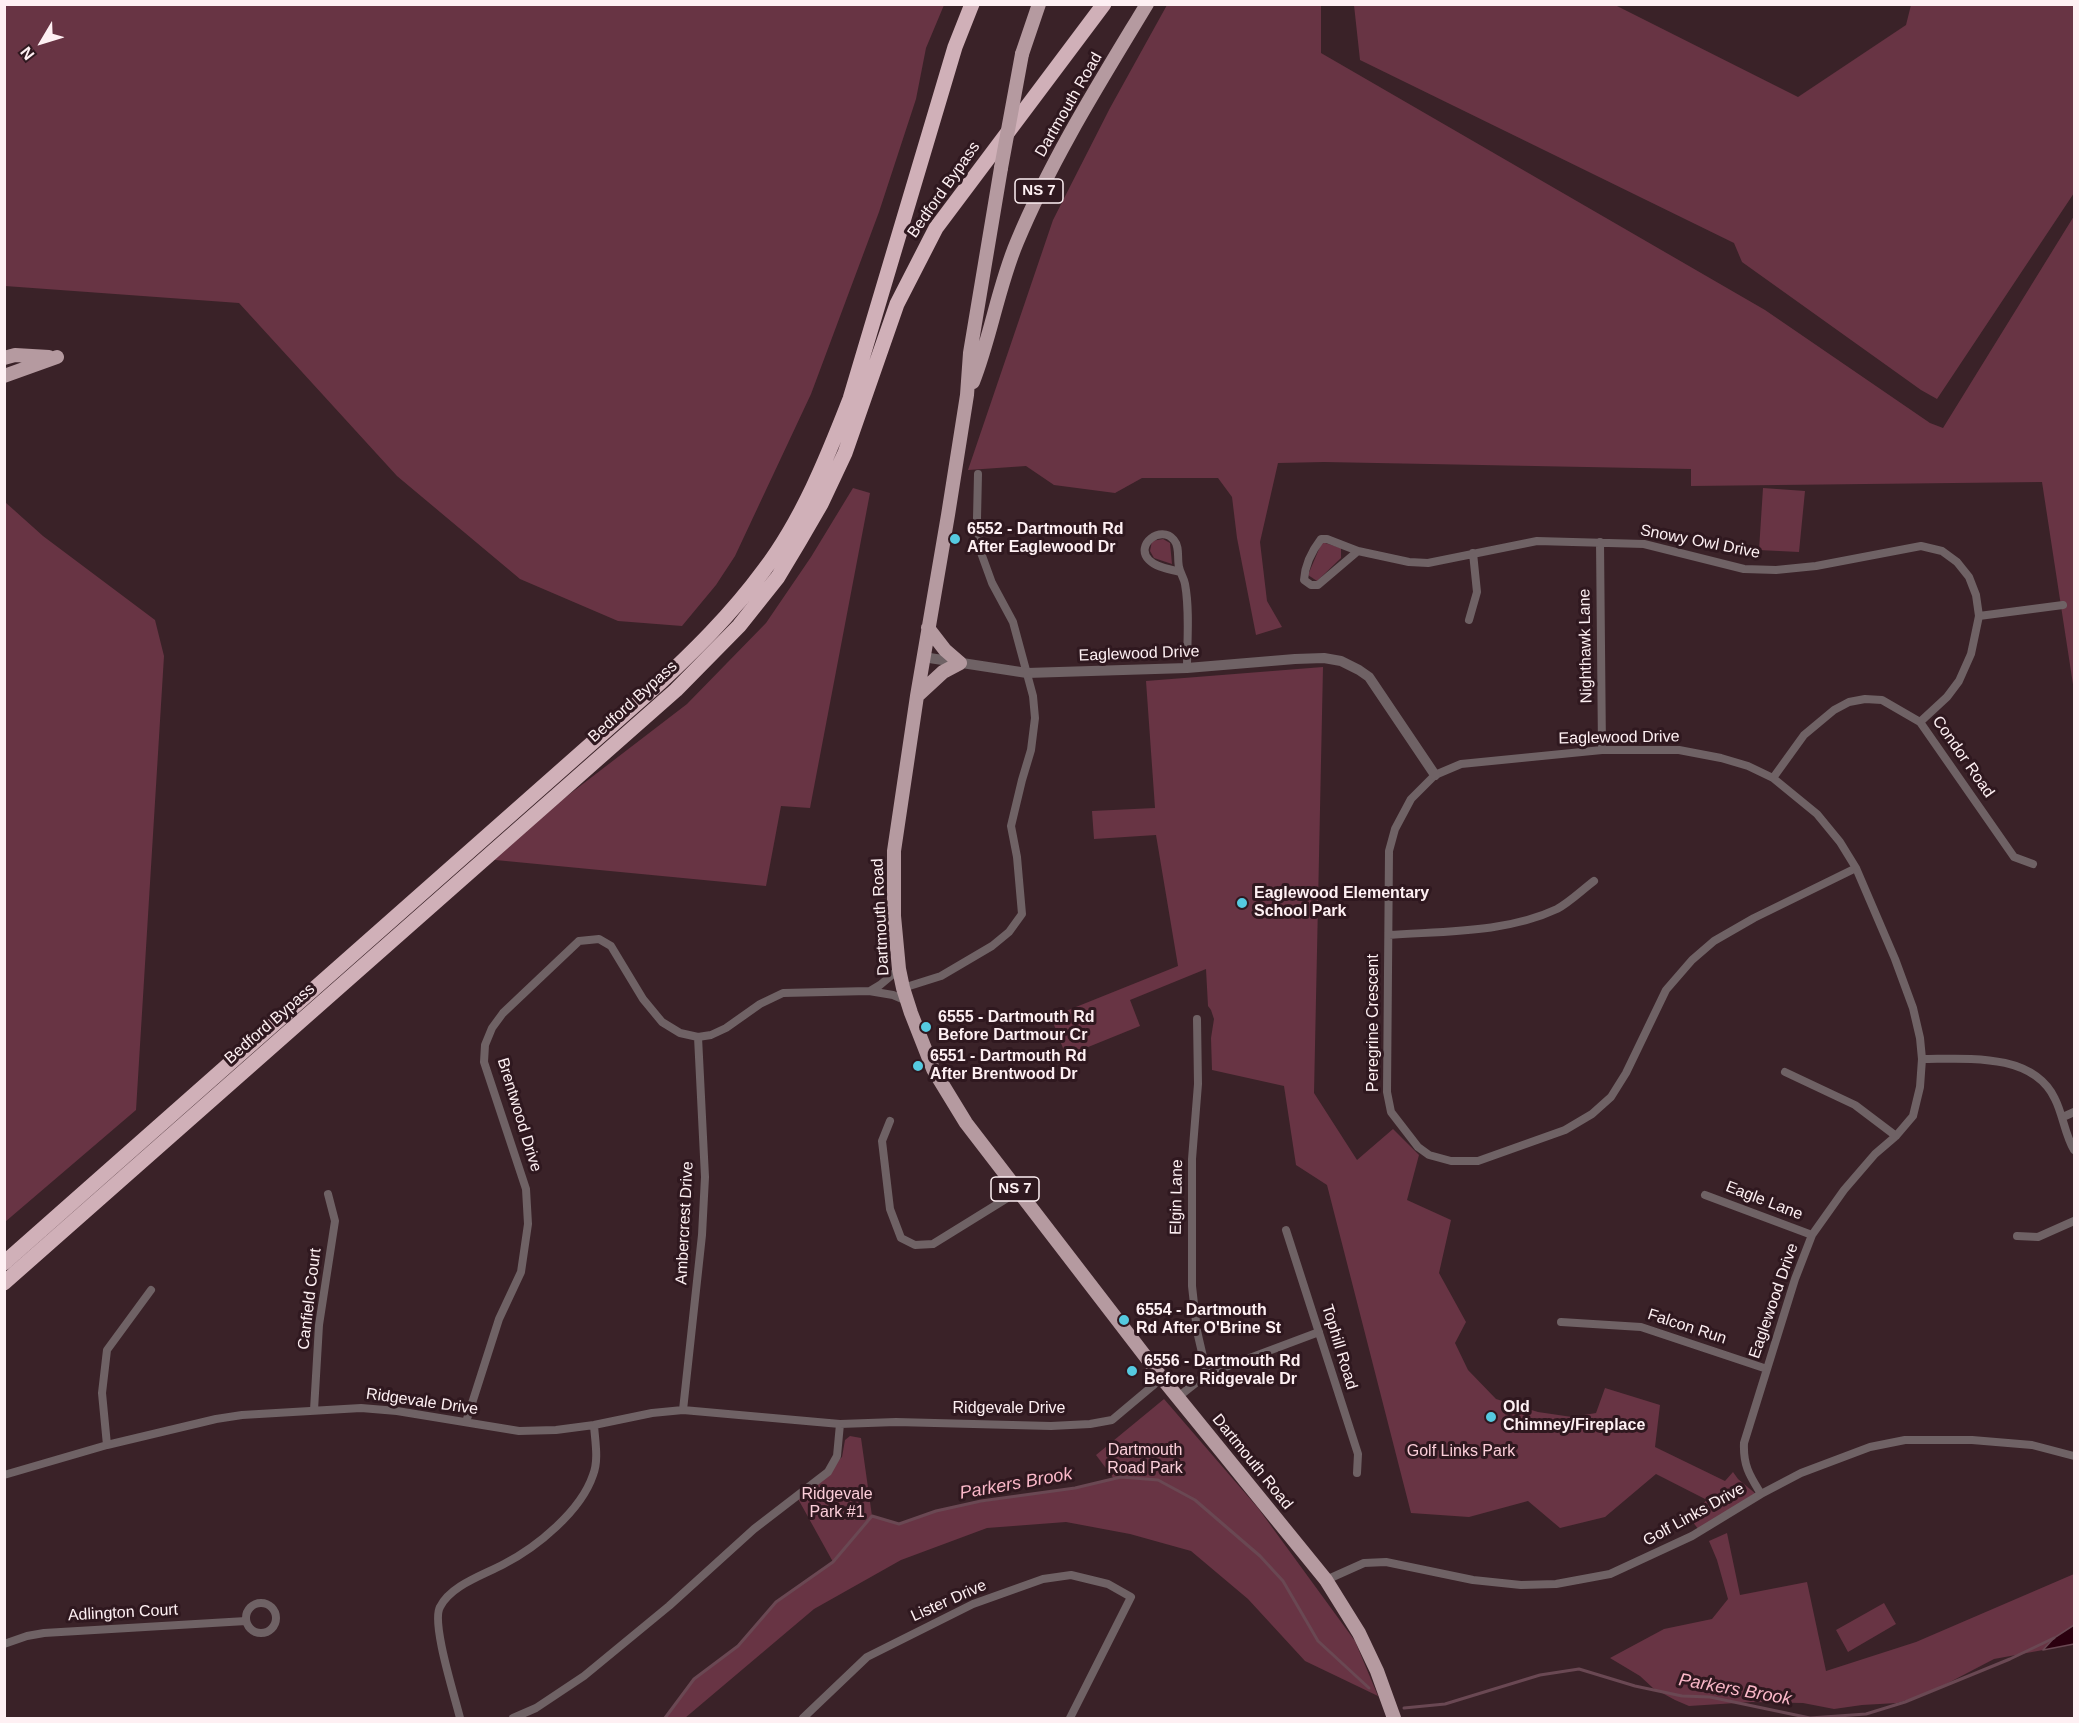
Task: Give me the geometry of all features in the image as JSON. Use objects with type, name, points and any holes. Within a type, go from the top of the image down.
[{"type":"highway","name":"Bedford Bypass","points":[[4,1263],[652,690],[716,629],[765,569],[797,517],[834,440],[849,399],[955,46],[972,4]]},
{"type":"highway","name":"Bedford Bypass","points":[[4,1283],[676,690],[739,626],[778,577],[821,504],[845,453],[897,304],[936,228],[1104,4]]},
{"type":"main road","name":"Dartmouth Road","points":[[1039,4],[1022,54],[1001,168],[970,353],[967,395],[916,696],[894,851],[894,916],[899,969],[905,994],[933,1069],[966,1122],[1162,1378],[1326,1580],[1359,1633],[1377,1671],[1394,1719]]},
{"type":"main road","name":"Dartmouth Road","points":[[967,395],[983,357],[999,294],[1016,245],[1039,192],[1058,155],[1147,4]]},
{"type":"main road","points":[[4,358],[15,355],[57,357],[4,376]]},
{"type":"main road","points":[[916,696],[943,672],[960,663],[945,650],[928,628]]},
{"type":"street","points":[[698,1037],[711,1035],[726,1028],[760,1004],[783,993],[869,991],[893,995],[905,994],[992,946],[1009,932],[1022,914],[1017,857],[1011,826],[1031,750],[1035,718],[1033,696],[1012,622],[992,583],[980,550],[977,518],[978,474]]},
{"type":"street","points":[[1180,572],[1158,566],[1149,560],[1145,552],[1146,543],[1151,537],[1165,534],[1174,539],[1178,548],[1187,605],[1187,668]]},
{"type":"street","name":"Snowy Owl Drive","points":[[1358,551],[1318,585],[1311,585],[1304,580],[1305,569],[1312,550],[1321,539],[1327,539],[1358,551],[1409,562],[1428,563],[1537,541],[1644,544],[1744,569],[1776,570],[1816,566],[1921,546],[1942,551],[1957,562],[1969,577],[1976,595],[1979,616],[1971,654],[1959,681],[1947,697],[1920,722]]},
{"type":"street","name":"Nighthawk Lane","points":[[1600,542],[1602,750]]},
{"type":"street","points":[[1469,620],[1477,592],[1473,553]]},
{"type":"street","points":[[1979,616],[2063,605]]},
{"type":"street","name":"Eaglewood Drive","points":[[923,657],[1027,673],[1187,668],[1324,658],[1341,661],[1369,677],[1435,775],[1461,764],[1478,761],[1602,750],[1679,750],[1748,766],[1773,778],[1817,814],[1840,842],[1856,868],[1895,959],[1913,1008],[1920,1038],[1922,1059],[1920,1087],[1913,1116],[1896,1136],[1875,1154],[1812,1235],[1795,1279],[1744,1443],[1743,1458],[1748,1474],[1761,1494]]},
{"type":"street","name":"Condor Road","points":[[1773,778],[1804,735],[1834,710],[1849,702],[1865,699],[1882,700],[1920,722],[2014,857],[2033,864]]},
{"type":"street","name":"Peregrine Crescent","points":[[1435,775],[1411,799],[1395,829],[1389,850],[1387,1092],[1391,1112],[1418,1147],[1429,1155],[1451,1161],[1479,1161],[1565,1130],[1592,1114],[1611,1097],[1626,1073],[1666,990],[1692,960],[1714,941],[1754,918],[1856,868]]},
{"type":"street","points":[[1389,935],[1485,927],[1534,918],[1559,908],[1594,881]]},
{"type":"street","name":"Brentwood Drive","points":[[466,1422],[499,1319],[521,1272],[528,1224],[526,1189],[484,1062],[485,1046],[492,1028],[503,1013],[579,941],[598,939],[611,946],[643,999],[662,1022],[680,1033],[698,1037]]},
{"type":"street","points":[[869,991],[899,969]]},
{"type":"street","name":"Elgin Lane","points":[[1197,1019],[1198,1084],[1192,1159],[1192,1286],[1197,1331],[1207,1374]]},
{"type":"street","name":"Ambercrest Drive","points":[[683,1410],[702,1235],[705,1177],[698,1037]]},
{"type":"street","points":[[1922,1059],[1976,1059],[2019,1066],[2043,1081],[2055,1097],[2069,1142],[2074,1150]]},
{"type":"street","points":[[1785,1072],[1855,1105],[1896,1136]]},
{"type":"street","points":[[2063,1117],[2074,1112]]},
{"type":"street","points":[[890,1121],[882,1141],[891,1209],[901,1238],[915,1245],[933,1244],[1017,1191]]},
{"type":"street","name":"Canfield Court","points":[[314,1410],[319,1326],[336,1221],[328,1194]]},
{"type":"street","name":"Eagle Lane","points":[[1705,1195],[1812,1235]]},
{"type":"street","points":[[2017,1236],[2038,1237],[2074,1221]]},
{"type":"street","name":"Tophill Road","points":[[1286,1230],[1358,1454],[1357,1473]]},
{"type":"street","points":[[107,1445],[102,1393],[107,1350],[151,1290]]},
{"type":"street","name":"Falcon Run","points":[[1561,1322],[1641,1327],[1767,1369]]},
{"type":"street","points":[[1178,1397],[1207,1374],[1319,1332]]},
{"type":"street","name":"Ridgevale Drive","points":[[4,1475],[107,1445],[242,1415],[361,1408],[519,1431],[556,1430],[652,1413],[683,1410],[840,1424],[896,1422],[1051,1426],[1090,1424],[1112,1420],[1162,1378]]},
{"type":"street","points":[[513,1719],[536,1708],[584,1677],[669,1606],[754,1529],[828,1472],[837,1456],[840,1424]]},
{"type":"street","points":[[460,1719],[437,1623],[440,1607],[464,1584],[527,1551],[553,1530],[568,1514],[585,1492],[594,1474],[596,1455],[594,1425]]},
{"type":"street","name":"Golf Links Drive","points":[[1326,1580],[1364,1563],[1386,1562],[1473,1580],[1521,1585],[1556,1584],[1610,1574],[1692,1536],[1761,1494],[1832,1460],[1870,1447],[1905,1440],[1972,1440],[2032,1445],[2074,1456]]},
{"type":"street","name":"Lister Drive","points":[[802,1719],[867,1657],[973,1604],[1043,1580],[1071,1575],[1108,1584],[1131,1597],[1070,1719]]},
{"type":"street","name":"Adlington Court","points":[[4,1644],[44,1633],[246,1622]]},
{"type":"green space","points":[[4,5],[944,5],[926,48],[916,99],[879,212],[811,394],[735,556],[716,585],[682,626],[618,621],[520,579],[397,476],[239,303],[5,286]]},
{"type":"green space","points":[[1167,5],[1321,5],[1321,53],[1765,310],[1930,423],[1943,428],[2074,216],[2074,691],[2042,482],[1691,486],[1691,469],[1278,463],[1260,542],[1267,601],[1282,627],[1256,635],[1237,538],[1232,497],[1218,478],[1142,478],[1115,493],[1054,485],[1026,466],[968,470],[1053,220],[1110,108]]},
{"type":"green space","points":[[1354,5],[1615,5],[1798,97],[1906,25],[1911,5],[2074,5],[2074,193],[1937,399],[1921,390],[1742,262],[1734,243],[1360,60]]},
{"type":"green space","points":[[853,488],[870,493],[810,808],[781,806],[766,886],[485,859],[687,704],[766,623],[811,557]]},
{"type":"green space","points":[[1763,488],[1805,491],[1799,552],[1759,550]]},
{"type":"green space","points":[[5,502],[43,536],[155,620],[164,656],[136,1110],[5,1222]]},
{"type":"green space","points":[[1163,539],[1170,543],[1172,564],[1154,558],[1150,551],[1152,541]]},
{"type":"green space","points":[[1322,542],[1341,548],[1341,558],[1317,581],[1308,575]]},
{"type":"green space","name":"Golf Links Park","points":[[1323,667],[1314,1093],[1357,1160],[1393,1129],[1419,1155],[1407,1200],[1451,1220],[1439,1273],[1466,1322],[1455,1343],[1468,1370],[1496,1399],[1538,1412],[1572,1417],[1596,1413],[1605,1388],[1660,1405],[1655,1447],[1725,1481],[1733,1472],[1756,1494],[1699,1530],[1688,1516],[1707,1500],[1656,1474],[1605,1517],[1560,1528],[1528,1501],[1469,1517],[1411,1513],[1327,1185],[1296,1165],[1284,1086],[1212,1070],[1211,1038],[1214,1019],[1208,1006],[1206,969],[1130,1000],[1140,1026],[1066,1056],[1051,1017],[1178,966],[1156,835],[1094,839],[1092,811],[1155,808],[1146,681]]},
{"type":"green space","points":[[1164,1399],[1258,1508],[1355,1641],[1378,1696],[1305,1661],[1248,1599],[1191,1551],[1130,1534],[1066,1522],[987,1528],[901,1560],[814,1609],[685,1718],[665,1718],[694,1679],[738,1646],[776,1602],[833,1562],[797,1497],[842,1457],[845,1440],[850,1436],[861,1438],[872,1516],[899,1524],[936,1511],[974,1503],[1075,1488],[1114,1479],[1096,1455]]},
{"type":"green space","points":[[1727,1533],[1740,1595],[1807,1582],[1826,1671],[1916,1642],[2074,1574],[2074,1625],[2054,1638],[2043,1650],[1994,1659],[1927,1694],[1897,1703],[1834,1709],[1803,1703],[1752,1702],[1689,1706],[1653,1688],[1640,1676],[1610,1658],[1664,1629],[1712,1619],[1728,1599],[1709,1541]]},
{"type":"green space","points":[[1884,1603],[1896,1624],[1848,1652],[1836,1630]]},
{"type":"shaded area","points":[[2074,1625],[2074,1644],[2043,1650],[2054,1638]]},
{"type":"waterway","name":"Parkers Brook","points":[[665,1718],[694,1679],[738,1646],[776,1602],[833,1562],[872,1516],[899,1524],[936,1511],[981,1501],[1075,1488],[1121,1477],[1158,1480],[1195,1500],[1260,1556],[1283,1581],[1318,1641],[1369,1688]]},
{"type":"waterway","name":"Parkers Brook","points":[[1404,1708],[1445,1704],[1540,1675],[1579,1669],[1635,1686],[1682,1696],[1710,1697],[1810,1718],[1866,1714],[1905,1702],[2010,1659],[2054,1638]]},
{"type":"place","name":"6552 - Dartmouth Rd After Eaglewood Dr","points":[[955,539]]},
{"type":"place","name":"Eaglewood Elementary School Park","points":[[1242,903]]},
{"type":"place","name":"6555 - Dartmouth Rd Before Dartmour Cr","points":[[926,1027]]},
{"type":"place","name":"6551 - Dartmouth Rd After Brentwood Dr","points":[[918,1066]]},
{"type":"place","name":"6554 - Dartmouth Rd After O'Brine St","points":[[1124,1320]]},
{"type":"place","name":"6556 - Dartmouth Rd Before Ridgevale Dr","points":[[1132,1371]]},
{"type":"place","name":"Old Chimney/Fireplace","points":[[1491,1417]]},
{"type":"park label","name":"Dartmouth Road Park","points":[[1145,1460]]},
{"type":"park label","name":"Ridgevale Park #1","points":[[837,1504]]}]
